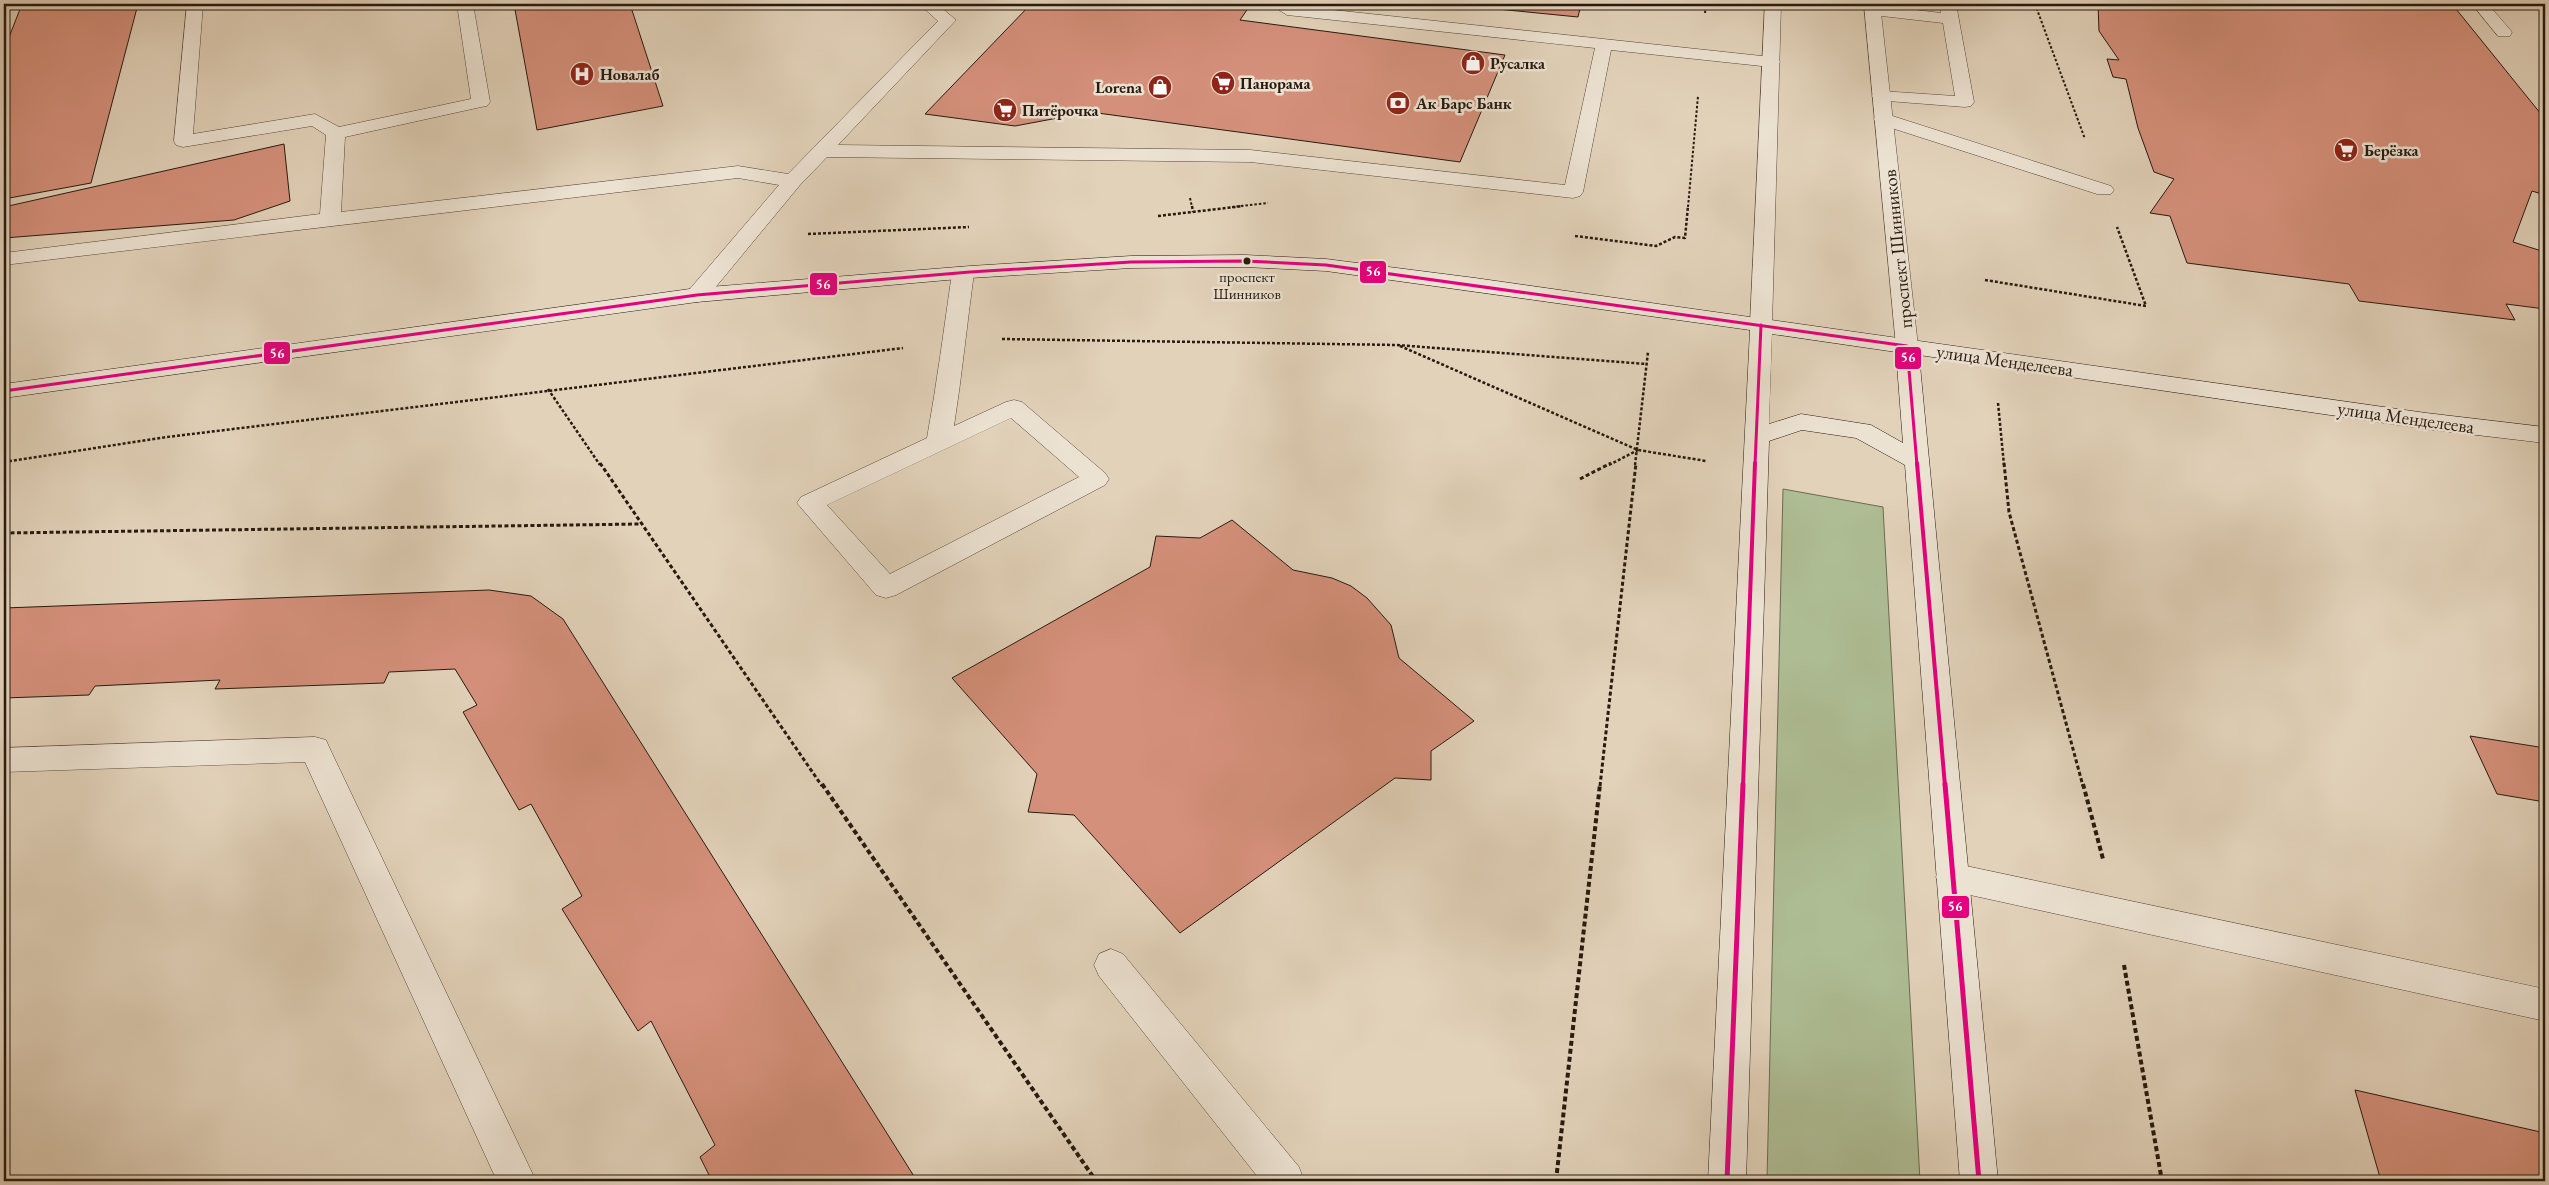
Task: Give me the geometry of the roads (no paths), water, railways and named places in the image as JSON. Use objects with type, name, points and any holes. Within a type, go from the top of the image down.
[{"type":"street","points":[[195,4],[183,141],[315,120],[336,134],[481,102],[465,4]]},
{"type":"street","points":[[697,295],[793,180],[948,20],[927,4]]},
{"type":"street","points":[[1727,1181],[1773,4]]},
{"type":"street","points":[[2480,4],[2504,32]]},
{"type":"street","points":[[1873,7],[1949,11],[1964,102],[1881,96]]},
{"type":"street","name":"проспект Шинников","points":[[1873,7],[1906,346],[1979,1181]]},
{"type":"street","points":[[1287,10],[1771,62]]},
{"type":"street","points":[[820,151],[1250,156],[1573,192],[1604,44]]},
{"type":"street","points":[[1884,119],[2104,190]]},
{"type":"street","points":[[330,219],[336,134]]},
{"type":"street","points":[[4,259],[738,172],[793,180]]},
{"type":"street","name":"улица Менделеева","points":[[4,390],[211,364],[697,295],[963,273],[1131,262],[1245,261],[1326,265],[2545,435]]},
{"type":"street","points":[[940,442],[954,359],[953,342],[963,273]]},
{"type":"street","points":[[1014,407],[1096,479],[886,588],[810,503],[940,442],[1014,407]]},
{"type":"street","points":[[1757,436],[1801,422],[1862,431],[1916,461]]},
{"type":"street","points":[[4,760],[315,749],[517,1181]]},
{"type":"street","points":[[1952,877],[2545,1005]]},
{"type":"street","points":[[1111,965],[1285,1181]]},
{"type":"place","name":"Русалка","points":[[1473,63]]},
{"type":"place","name":"Новалаб","points":[[582,74]]},
{"type":"place","name":"Панорама","points":[[1223,83]]},
{"type":"place","name":"Lorena","points":[[1160,87]]},
{"type":"place","name":"Ак Барс Банк","points":[[1398,103]]},
{"type":"place","name":"Пятёрочка","points":[[1005,110]]},
{"type":"place","name":"Берёзка","points":[[2346,150]]},
{"type":"place","name":"проспект Шинников","points":[[1247,261]]}]
